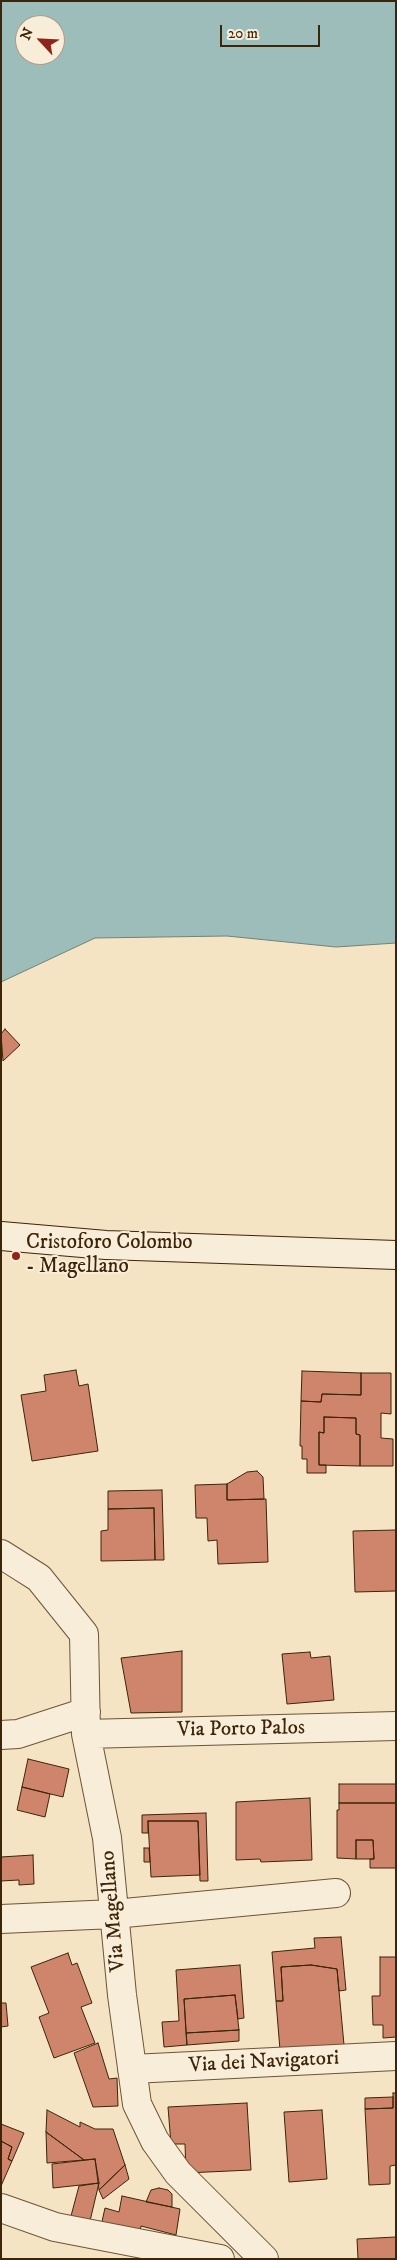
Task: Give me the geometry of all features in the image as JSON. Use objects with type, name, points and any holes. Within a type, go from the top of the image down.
[{"type":"street","points":[[1,1236],[106,1245],[396,1255]]},
{"type":"street","name":"Via Magellano","points":[[1,1554],[39,1578],[84,1634],[86,1723],[107,1838],[114,1914],[137,2104],[166,2158],[178,2173],[264,2259]]},
{"type":"street","name":"Via Porto Palos","points":[[1,1735],[86,1723],[396,1726]]},
{"type":"street","points":[[1,1919],[114,1914],[336,1893]]},
{"type":"street","name":"Via dei Navigatori","points":[[132,2069],[396,2056]]},
{"type":"street","points":[[1,2208],[56,2227],[220,2259]]},
{"type":"water","points":[[1,1],[396,1],[396,943],[336,947],[227,936],[95,938],[1,982]]},
{"type":"building","points":[[5,1029],[20,1045],[3,1061],[1,1034]]},
{"type":"building","points":[[76,1370],[79,1386],[88,1384],[98,1451],[32,1461],[21,1395],[46,1391],[44,1375]]},
{"type":"building","points":[[302,1371],[361,1373],[361,1395],[322,1394],[321,1402],[301,1401]]},
{"type":"building","points":[[361,1373],[391,1373],[391,1414],[381,1413],[381,1438],[393,1439],[393,1466],[360,1466],[360,1435],[356,1434],[356,1418],[324,1417],[324,1433],[319,1432],[319,1465],[326,1465],[326,1473],[307,1473],[307,1459],[302,1459],[302,1446],[300,1446],[301,1401],[321,1402],[322,1394],[361,1395]]},
{"type":"building","points":[[324,1417],[356,1418],[356,1434],[360,1435],[360,1466],[319,1465],[319,1432],[324,1433]]},
{"type":"building","points":[[257,1471],[263,1477],[264,1499],[227,1500],[227,1484],[247,1472]]},
{"type":"building","points":[[227,1484],[227,1500],[266,1499],[268,1562],[218,1564],[217,1540],[208,1541],[207,1518],[196,1518],[195,1485]]},
{"type":"building","points":[[162,1490],[164,1560],[155,1560],[154,1508],[108,1509],[108,1491]]},
{"type":"building","points":[[154,1508],[155,1560],[101,1561],[101,1531],[108,1530],[108,1509]]},
{"type":"building","points":[[396,1530],[396,1591],[355,1592],[353,1531]]},
{"type":"building","points":[[182,1651],[182,1712],[131,1713],[121,1658]]},
{"type":"building","points":[[310,1652],[311,1658],[330,1656],[334,1700],[287,1704],[282,1654]]},
{"type":"building","points":[[28,1759],[69,1769],[63,1797],[22,1787]]},
{"type":"building","points":[[339,1784],[396,1784],[396,1803],[339,1803]]},
{"type":"building","points":[[22,1787],[50,1794],[45,1817],[17,1810]]},
{"type":"building","points":[[310,1798],[312,1860],[261,1862],[260,1859],[236,1860],[236,1802]]},
{"type":"building","points":[[339,1803],[396,1803],[396,1868],[370,1868],[370,1859],[374,1859],[373,1840],[356,1840],[356,1859],[337,1858],[337,1810],[339,1810]]},
{"type":"building","points":[[206,1813],[208,1881],[200,1881],[198,1821],[148,1821],[148,1833],[142,1833],[142,1815]]},
{"type":"building","points":[[148,1821],[198,1821],[200,1875],[151,1877]]},
{"type":"building","points":[[356,1840],[373,1840],[374,1859],[356,1859]]},
{"type":"building","points":[[144,1848],[149,1848],[150,1862],[144,1862]]},
{"type":"building","points":[[33,1855],[34,1884],[19,1885],[19,1880],[1,1881],[1,1857]]},
{"type":"building","points":[[341,1937],[346,1990],[339,1991],[337,1969],[311,1965],[281,1967],[283,2001],[276,2001],[272,1952],[315,1948],[314,1938]]},
{"type":"building","points":[[68,1953],[72,1965],[77,1963],[92,2003],[81,2007],[95,2043],[54,2058],[39,2017],[49,2013],[31,1967]]},
{"type":"building","points":[[380,1957],[396,1957],[396,2037],[383,2038],[383,2025],[373,2025],[372,1996],[380,1996]]},
{"type":"building","points":[[240,1965],[244,2018],[238,2019],[235,1995],[184,1999],[187,2045],[164,2047],[162,2022],[179,2021],[176,1970]]},
{"type":"building","points":[[311,1965],[337,1969],[344,2045],[280,2050],[276,2001],[283,2001],[281,1967]]},
{"type":"building","points":[[235,1995],[239,2030],[186,2033],[184,1999]]},
{"type":"building","points":[[1,2003],[6,2003],[8,2026],[1,2027]]},
{"type":"building","points":[[239,2030],[239,2041],[187,2045],[186,2033]]},
{"type":"building","points":[[98,2043],[109,2079],[117,2078],[118,2106],[93,2107],[74,2053]]},
{"type":"building","points":[[393,2093],[396,2093],[396,2165],[390,2166],[390,2184],[369,2185],[365,2109],[393,2108]]},
{"type":"building","points":[[393,2097],[393,2108],[365,2109],[365,2098]]},
{"type":"building","points":[[247,2103],[251,2170],[186,2173],[185,2144],[171,2144],[168,2107]]},
{"type":"building","points":[[47,2110],[80,2127],[80,2122],[95,2129],[113,2129],[125,2165],[99,2190],[95,2159],[84,2160],[46,2132]]},
{"type":"building","points":[[322,2110],[327,2179],[289,2182],[284,2112]]},
{"type":"building","points":[[1,2124],[24,2133],[12,2161],[8,2159],[12,2147],[1,2141]]},
{"type":"building","points":[[46,2132],[84,2160],[47,2163]]},
{"type":"building","points":[[1,2141],[12,2147],[8,2159],[12,2161],[1,2186]]},
{"type":"building","points":[[95,2159],[99,2183],[53,2188],[52,2164]]},
{"type":"building","points":[[125,2165],[129,2179],[103,2199],[99,2190]]},
{"type":"building","points":[[99,2183],[90,2221],[71,2216],[79,2186]]},
{"type":"building","points":[[159,2188],[168,2190],[172,2194],[172,2207],[146,2202],[151,2190]]},
{"type":"building","points":[[122,2196],[180,2209],[176,2235],[141,2226],[139,2235],[101,2226],[105,2208],[119,2212]]},
{"type":"building","points":[[396,2237],[396,2259],[358,2259],[357,2239]]},
{"type":"place","name":"Cristoforo Colombo - Magellano","points":[[16,1256]]}]
